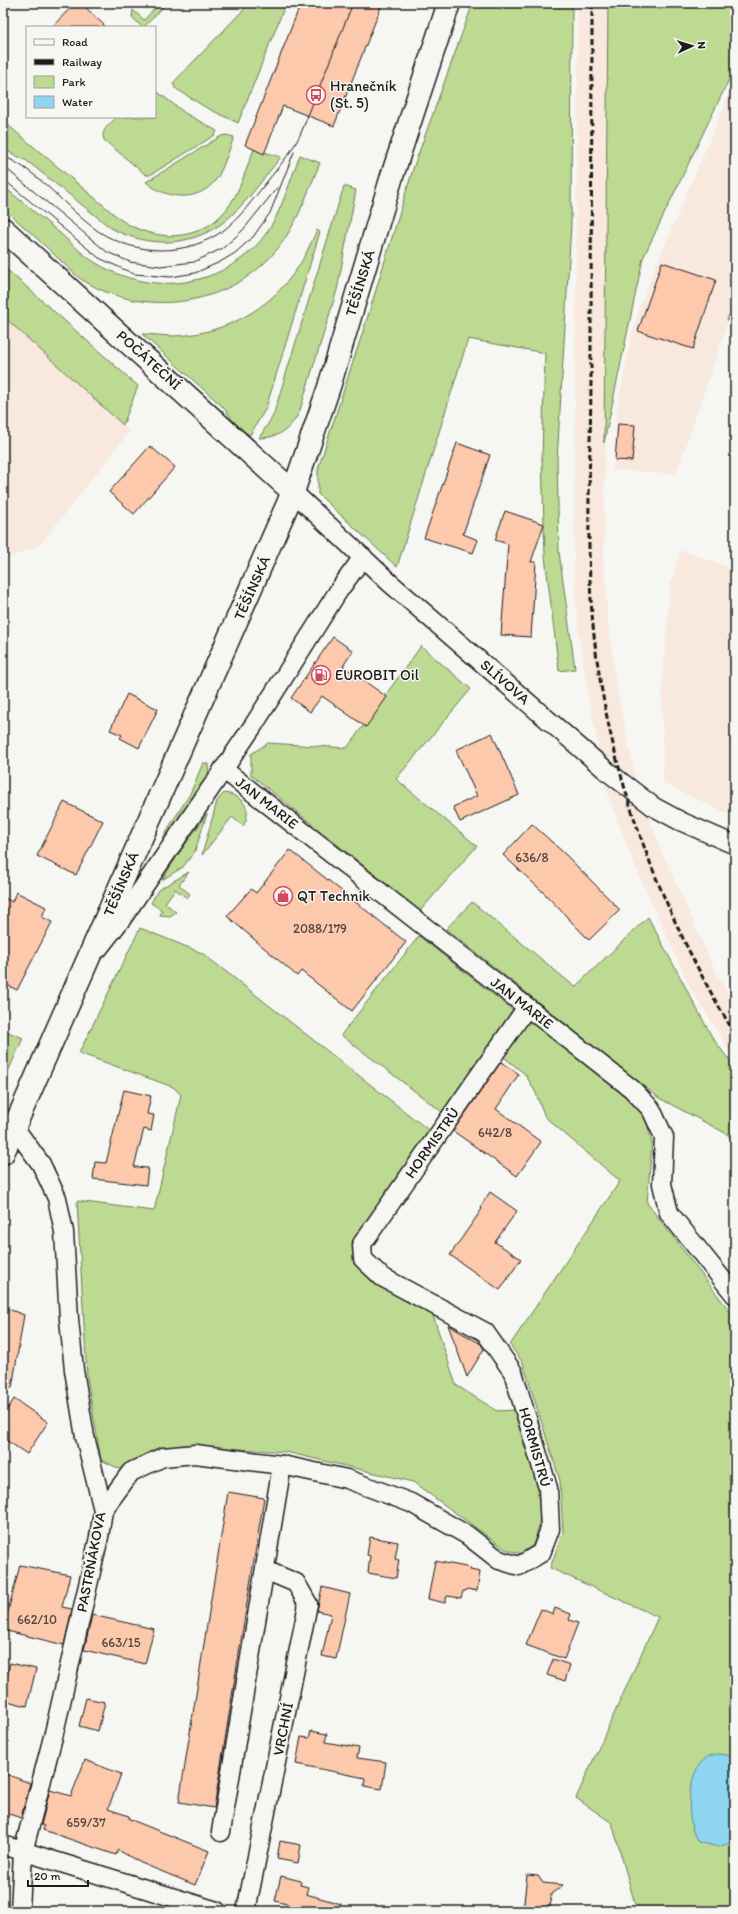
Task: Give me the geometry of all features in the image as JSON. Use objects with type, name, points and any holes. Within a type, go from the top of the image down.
[{"type":"main road","name":"TĚŠÍNSKÁ","points":[[3,1153],[293,492],[329,387],[392,176],[449,3]]},
{"type":"main road","name":"POČÁTEČNÍ","points":[[3,230],[293,492]]},
{"type":"street","name":"SLÍVOVA","points":[[293,492],[314,514],[390,583],[573,742],[638,795],[680,822],[735,846]]},
{"type":"street","points":[[87,964],[123,917],[253,726],[339,590],[363,557]]},
{"type":"street","name":"JAN MARIE","points":[[223,769],[632,1089],[651,1109],[664,1137],[662,1184],[669,1213],[735,1294]]},
{"type":"street","name":"HORMISTRŮ","points":[[103,1510],[131,1472],[163,1457],[195,1454],[282,1465],[347,1479],[411,1503],[467,1535],[499,1560],[519,1566],[541,1554],[550,1529],[548,1488],[513,1372],[485,1332],[382,1277],[363,1259],[362,1244],[527,1007]]},
{"type":"street","name":"PASTRŇÁKOVA","points":[[14,1127],[41,1164],[57,1198],[64,1232],[69,1319],[74,1370],[84,1437],[103,1510],[99,1537],[54,1733],[23,1852],[20,1911]]},
{"type":"street","points":[[221,1832],[282,1465]]},
{"type":"street","name":"VRCHNÍ","points":[[246,1911],[308,1604],[296,1583],[265,1570]]},
{"type":"street","points":[[3,1845],[217,1911]]},
{"type":"shaded area","points":[[578,3],[608,3],[604,562],[608,624],[617,689],[636,782],[660,848],[716,973],[735,1005],[735,1060],[690,987],[632,859],[607,791],[588,694],[578,627],[574,562]]},
{"type":"shaded area","points":[[735,81],[735,301],[676,474],[613,470],[618,405],[632,333],[644,294]]},
{"type":"shaded area","points":[[3,316],[130,431],[39,546],[8,558],[3,556]]},
{"type":"shaded area","points":[[681,550],[735,570],[735,817],[663,783],[662,691],[670,586]]},
{"type":"green space","points":[[160,3],[167,3],[145,26],[141,26],[132,17],[133,10],[144,20]]},
{"type":"green space","points":[[250,3],[286,3],[238,123],[205,107],[175,88],[173,83]]},
{"type":"green space","points":[[473,3],[572,3],[571,225],[557,460],[559,552],[575,669],[559,671],[545,556],[542,458],[545,353],[468,339],[397,567],[318,494],[318,469],[367,319],[414,166]]},
{"type":"green space","points":[[608,3],[735,3],[735,67],[643,258],[604,443]]},
{"type":"green space","points":[[156,91],[185,113],[217,131],[215,135],[150,175],[146,175],[104,140],[103,133],[106,127],[116,118],[156,118]]},
{"type":"green space","points":[[3,121],[121,220],[134,227],[162,235],[176,236],[190,233],[203,229],[215,221],[231,204],[235,197],[254,149],[281,157],[246,201],[220,225],[190,239],[174,242],[142,240],[111,228],[27,161],[3,149]]},
{"type":"green space","points":[[226,135],[234,137],[225,161],[219,175],[204,191],[195,195],[175,196],[164,193],[146,182],[221,136]]},
{"type":"green space","points":[[300,155],[320,163],[300,212],[284,240],[266,262],[244,279],[219,292],[193,300],[165,302],[137,300],[110,293],[84,281],[74,274],[3,208],[3,186],[83,253],[109,270],[122,276],[150,282],[178,283],[192,281],[214,274],[231,266],[260,242],[276,217]]},
{"type":"green space","points":[[344,186],[356,190],[337,290],[299,413],[283,432],[266,438],[259,438],[273,416]]},
{"type":"green space","points":[[317,230],[320,232],[266,408],[250,435],[240,430],[223,407],[142,334],[173,336],[206,332],[222,327],[253,312],[279,291],[294,273],[305,255]]},
{"type":"green space","points":[[3,266],[138,386],[123,425],[3,316]]},
{"type":"green space","points":[[735,301],[735,321],[727,320]]},
{"type":"green space","points":[[421,646],[471,689],[396,779],[477,846],[420,911],[251,775],[251,754],[268,743],[347,748]]},
{"type":"green space","points":[[203,763],[208,764],[209,780],[164,843],[161,843],[167,830],[190,794]]},
{"type":"green space","points":[[224,793],[230,794],[241,800],[247,809],[246,820],[243,826],[232,817],[202,855],[217,801]]},
{"type":"green space","points":[[207,814],[195,851],[183,867],[162,880],[179,853]]},
{"type":"green space","points":[[189,872],[179,885],[190,894],[187,898],[175,889],[165,903],[176,912],[170,916],[160,915],[162,910],[151,903],[158,890]]},
{"type":"green space","points":[[472,902],[575,987],[648,917],[712,1037],[735,1068],[735,1143],[727,1134],[659,1098],[446,929]]},
{"type":"green space","points":[[140,928],[202,953],[431,1132],[371,1215],[354,1244],[355,1261],[373,1283],[433,1315],[456,1385],[497,1411],[515,1410],[541,1498],[539,1526],[533,1545],[521,1554],[505,1549],[413,1482],[286,1452],[194,1446],[155,1449],[120,1469],[101,1460],[87,1377],[77,1201],[154,1211],[181,1095],[173,1087],[79,1053]]},
{"type":"green space","points":[[419,936],[514,1011],[442,1112],[341,1035]]},
{"type":"green space","points":[[530,1021],[627,1098],[646,1119],[652,1143],[647,1203],[735,1318],[735,1911],[637,1911],[612,1823],[576,1798],[658,1617],[550,1568],[563,1532],[560,1481],[523,1363],[510,1345],[620,1181],[545,1117],[535,1091],[525,1074],[501,1055]]},
{"type":"green space","points":[[3,1030],[23,1038],[3,1083]]},
{"type":"water","points":[[717,1754],[735,1756],[735,1841],[719,1847],[698,1842],[691,1823],[690,1811],[691,1786],[694,1774],[699,1765],[706,1758]]},
{"type":"building","points":[[75,3],[81,3],[105,26],[53,26]]},
{"type":"building","points":[[301,3],[372,3],[381,7],[334,126],[283,106],[264,154],[245,145]]},
{"type":"building","points":[[662,262],[716,280],[693,349],[638,331]]},
{"type":"building","points":[[618,424],[635,425],[632,461],[615,460]]},
{"type":"building","points":[[457,443],[490,455],[463,534],[478,540],[473,553],[424,538]]},
{"type":"building","points":[[150,446],[175,467],[134,514],[109,492]]},
{"type":"building","points":[[505,511],[544,524],[531,562],[536,562],[531,637],[501,635],[508,544],[495,540]]},
{"type":"building","points":[[333,637],[353,651],[343,666],[387,697],[366,727],[322,696],[310,712],[291,698]]},
{"type":"building","points":[[127,694],[158,709],[139,748],[120,738],[122,735],[110,730]]},
{"type":"building","points":[[492,733],[519,795],[460,822],[453,807],[477,796],[456,750]]},
{"type":"building","points":[[64,802],[103,821],[76,875],[37,856]]},
{"type":"building","points":[[532,824],[565,854],[620,910],[589,940],[543,892],[503,855]]},
{"type":"building","points":[[290,850],[406,942],[352,1011],[301,971],[297,976],[227,916],[251,889],[256,893]]},
{"type":"building","points":[[16,892],[46,907],[42,917],[52,922],[17,990],[3,983],[3,897],[12,902]]},
{"type":"building","points":[[501,1062],[519,1074],[496,1109],[541,1142],[517,1176],[453,1131]]},
{"type":"building","points":[[124,1090],[151,1096],[147,1114],[154,1115],[151,1131],[144,1129],[134,1167],[148,1168],[146,1185],[93,1179],[95,1162],[106,1163]]},
{"type":"building","points":[[490,1192],[517,1211],[495,1242],[521,1259],[500,1290],[450,1255],[482,1209],[480,1207]]},
{"type":"building","points":[[3,1307],[24,1315],[12,1388],[3,1388]]},
{"type":"building","points":[[448,1325],[481,1344],[484,1349],[467,1377]]},
{"type":"building","points":[[14,1399],[48,1422],[27,1454],[3,1438],[3,1416]]},
{"type":"building","points":[[228,1492],[264,1498],[214,1808],[179,1802]]},
{"type":"building","points":[[370,1537],[398,1542],[395,1559],[399,1560],[396,1578],[368,1573],[370,1556],[367,1555]]},
{"type":"building","points":[[435,1561],[471,1568],[470,1570],[480,1572],[477,1591],[467,1589],[466,1591],[463,1591],[461,1598],[447,1596],[445,1603],[428,1599]]},
{"type":"building","points":[[20,1565],[70,1575],[62,1607],[72,1609],[64,1645],[3,1630]]},
{"type":"building","points":[[322,1587],[350,1594],[336,1659],[322,1656],[331,1614],[317,1611]]},
{"type":"building","points":[[555,1608],[571,1614],[569,1620],[578,1623],[564,1659],[526,1645],[541,1609],[553,1614]]},
{"type":"building","points":[[92,1615],[154,1629],[145,1664],[84,1650]]},
{"type":"building","points":[[553,1659],[570,1665],[565,1681],[547,1675]]},
{"type":"building","points":[[10,1663],[36,1669],[27,1706],[3,1700],[3,1691]]},
{"type":"building","points":[[86,1698],[105,1702],[98,1731],[79,1726]]},
{"type":"building","points":[[311,1731],[327,1734],[325,1742],[359,1748],[357,1758],[386,1762],[382,1789],[364,1786],[365,1778],[296,1764],[301,1737],[309,1738]]},
{"type":"building","points":[[85,1760],[121,1774],[108,1809],[129,1816],[129,1819],[209,1851],[195,1885],[141,1863],[118,1850],[116,1855],[43,1830],[44,1826],[41,1825],[50,1790],[71,1796]]},
{"type":"building","points":[[3,1773],[30,1783],[21,1818],[3,1812]]},
{"type":"building","points":[[280,1841],[301,1845],[298,1863],[277,1859]]},
{"type":"building","points":[[527,1875],[538,1876],[543,1883],[563,1885],[551,1894],[550,1911],[523,1911]]},
{"type":"building","points":[[281,1876],[301,1881],[300,1885],[308,1887],[306,1894],[341,1904],[339,1911],[313,1911],[275,1901]]},
{"type":"tram line","points":[[3,156],[29,171],[86,222],[98,231],[113,239],[145,249],[161,250],[178,249],[210,239],[224,230],[241,214],[296,143],[353,3]]},
{"type":"tram line","points":[[3,179],[99,258],[134,274],[171,277],[195,273],[220,262],[235,253],[253,237],[270,213],[294,152]]},
{"type":"tram line","points":[[3,166],[107,252],[130,262],[160,266],[194,262],[223,248],[243,230],[277,188]]},
{"type":"railway","points":[[592,3],[589,562],[593,625],[600,679],[610,733],[624,786],[660,888],[708,987],[735,1034]]},
{"type":"place","name":"Hranečník (St. 5)","points":[[316,95]]},
{"type":"place","name":"EUROBIT Oil","points":[[321,675]]},
{"type":"place","name":"QT Technik","points":[[283,896]]}]
